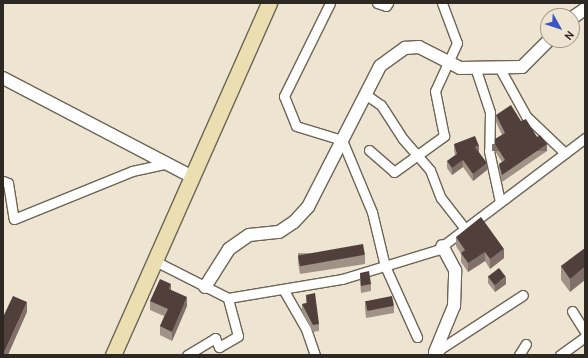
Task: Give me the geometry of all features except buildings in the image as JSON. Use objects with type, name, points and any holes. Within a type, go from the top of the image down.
[{"type":"main road","points":[[116,354],[155,261],[269,3]]},
{"type":"street","points":[[330,3],[284,96],[296,126],[342,140]]},
{"type":"street","points":[[376,3],[386,6],[388,3]]},
{"type":"street","points":[[369,150],[394,172],[444,136],[435,91],[457,43],[442,3]]},
{"type":"street","points":[[205,287],[229,248],[249,235],[279,232],[294,222],[308,207],[380,66],[405,48],[419,47],[460,68],[522,67],[541,48]]},
{"type":"street","points":[[500,67],[526,116],[565,153]]},
{"type":"street","points":[[475,68],[490,112],[489,151],[500,202]]},
{"type":"street","points":[[3,78],[192,177]]},
{"type":"street","points":[[365,94],[381,105],[430,170],[441,198],[465,229]]},
{"type":"street","points":[[342,140],[372,212],[385,266],[417,337]]},
{"type":"street","points":[[155,261],[228,298],[342,279],[442,246],[565,153],[583,142]]},
{"type":"street","points":[[3,181],[8,183],[14,219],[132,171],[166,164]]},
{"type":"street","points":[[435,354],[454,306],[455,270],[442,246]]},
{"type":"street","points":[[283,289],[306,330],[315,355]]},
{"type":"street","points":[[435,354],[523,295]]},
{"type":"street","points":[[187,355],[215,338],[218,347],[238,336],[228,298]]},
{"type":"street","points":[[572,311],[585,332]]},
{"type":"street","points":[[560,355],[585,337]]},
{"type":"street","points":[[519,355],[526,344]]}]
